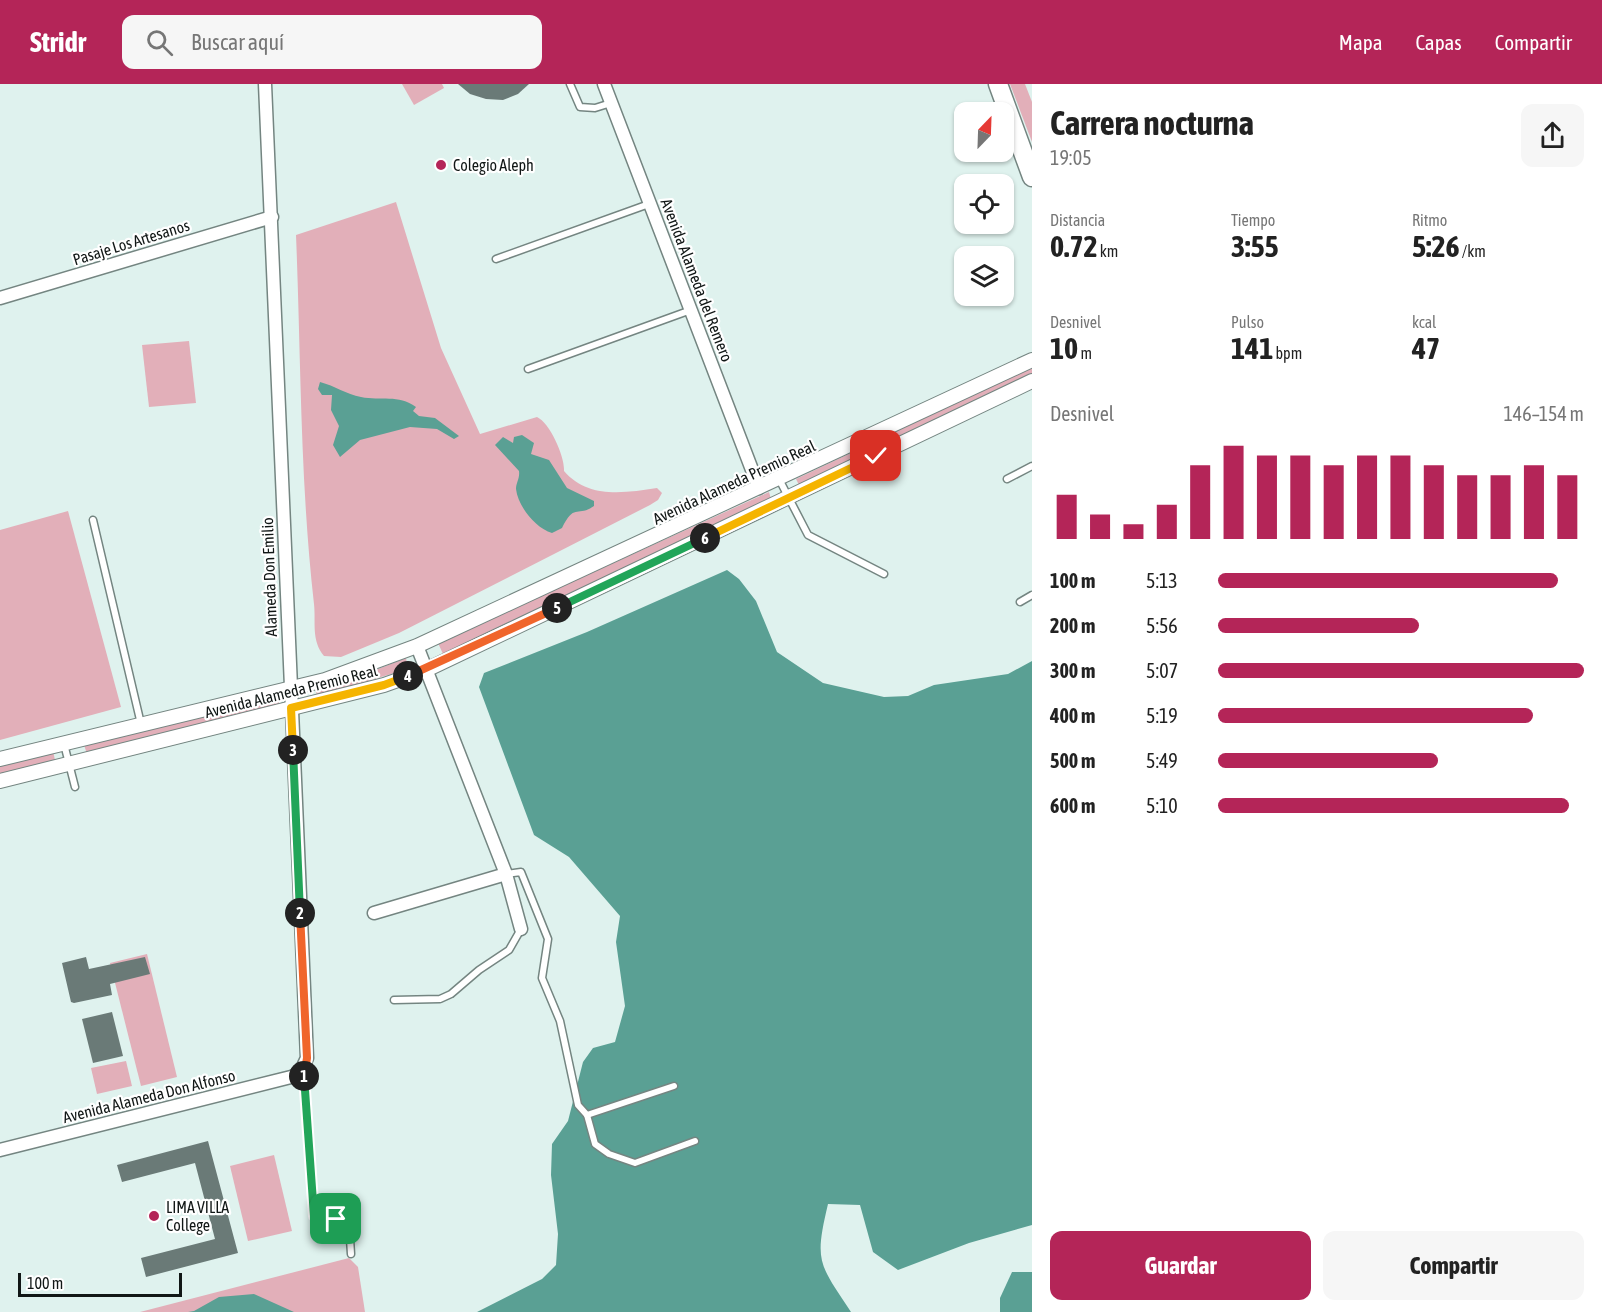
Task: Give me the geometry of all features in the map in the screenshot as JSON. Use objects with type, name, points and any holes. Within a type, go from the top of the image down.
[{"type":"main road","points":[[998,84],[1032,177]]},
{"type":"street","name":"Alameda Don Emilio","points":[[265,84],[307,1058],[303,1068]]},
{"type":"street","name":"Avenida Alameda del Remero","points":[[604,84],[759,489]]},
{"type":"street","name":"Pasaje Los Artesanos","points":[[0,298],[272,217]]},
{"type":"street","name":"Avenida Alameda Premio Real","points":[[0,759],[290,688],[373,664],[759,489],[1032,360]]},
{"type":"street","name":"Avenida Alameda Premio Real","points":[[0,781],[384,685],[426,670],[1032,381]]},
{"type":"street","points":[[417,646],[506,874],[521,929]]},
{"type":"street","points":[[374,912],[506,874]]},
{"type":"street","name":"Avenida Alameda Don Alfonso","points":[[0,1150],[291,1077],[303,1068]]},
{"type":"lane","points":[[570,84],[579,107],[595,108],[611,103]]},
{"type":"lane","points":[[496,259],[650,203]]},
{"type":"lane","points":[[528,369],[691,310]]},
{"type":"lane","points":[[1007,479],[1032,466]]},
{"type":"lane","points":[[779,479],[808,535],[884,574]]},
{"type":"lane","points":[[93,520],[142,724]]},
{"type":"lane","points":[[1020,602],[1032,595]]},
{"type":"lane","points":[[64,743],[75,787]]},
{"type":"lane","points":[[506,874],[521,872],[548,939],[542,978],[560,1021],[571,1084],[578,1105],[586,1115],[595,1144],[609,1155],[635,1163],[695,1141]]},
{"type":"lane","points":[[394,1000],[440,999],[452,994],[479,970],[509,950],[521,929]]},
{"type":"lane","points":[[303,1068],[311,1204],[314,1216],[349,1223],[351,1254]]},
{"type":"lane","points":[[586,1115],[674,1086]]},
{"type":"shaded area","points":[[402,84],[442,84],[444,88],[414,105]]},
{"type":"shaded area","points":[[1010,84],[1025,84],[1032,102],[1032,142]]},
{"type":"shaded area","points":[[396,202],[441,348],[480,434],[537,417],[552,433],[562,458],[564,471],[574,480],[595,490],[607,492],[657,488],[662,493],[658,500],[650,505],[399,633],[341,657],[324,656],[316,638],[309,558],[296,235]]},
{"type":"shaded area","points":[[189,341],[196,403],[149,407],[142,345]]},
{"type":"shaded area","points":[[1032,367],[1032,374],[799,485],[796,479]]},
{"type":"shaded area","points":[[320,382],[361,397],[396,399],[409,403],[416,407],[413,411],[419,416],[435,418],[459,436],[454,439],[437,429],[410,427],[360,440],[340,457],[333,445],[339,426],[331,410],[332,395],[322,395],[318,389]]},
{"type":"shaded area","points":[[522,435],[534,443],[531,454],[549,460],[567,488],[594,501],[594,506],[573,513],[562,528],[552,533],[539,526],[524,509],[516,489],[519,471],[495,445],[503,437],[513,443],[514,437]]},
{"type":"shaded area","points":[[769,492],[771,499],[443,654],[438,643]]},
{"type":"shaded area","points":[[68,511],[121,707],[0,740],[0,530]]},
{"type":"shaded area","points":[[727,570],[739,579],[756,601],[777,652],[823,683],[884,697],[908,696],[934,685],[1008,674],[1032,661],[1032,1225],[969,1243],[898,1270],[873,1252],[860,1205],[828,1204],[821,1239],[822,1262],[832,1283],[851,1312],[477,1312],[542,1279],[556,1265],[558,1234],[551,1175],[552,1144],[568,1121],[583,1062],[593,1048],[615,1042],[625,1006],[616,942],[620,916],[569,857],[534,835],[479,687],[484,673],[587,632]]},
{"type":"shaded area","points":[[406,658],[408,669],[317,696],[315,688],[373,671]]},
{"type":"shaded area","points":[[277,696],[280,706],[87,754],[84,745]]},
{"type":"shaded area","points":[[53,751],[55,760],[0,774],[0,765]]},
{"type":"shaded area","points":[[147,954],[177,1077],[141,1086],[110,963]]},
{"type":"shaded area","points":[[126,1061],[132,1086],[97,1094],[91,1068]]},
{"type":"shaded area","points":[[274,1155],[292,1231],[248,1241],[230,1166]]},
{"type":"shaded area","points":[[349,1258],[358,1267],[365,1312],[140,1312]]},
{"type":"shaded area","points":[[1012,1272],[1032,1272],[1032,1312],[1000,1312],[1000,1298]]},
{"type":"shaded area","points":[[254,1294],[294,1312],[188,1312],[219,1297]]},
{"type":"building","points":[[458,84],[529,84],[518,94],[503,100],[486,99],[470,94]]},
{"type":"building","points":[[86,957],[89,969],[145,957],[150,974],[110,984],[112,995],[74,1003],[71,1002],[62,963]]},
{"type":"building","points":[[112,1012],[123,1056],[93,1063],[82,1019]]},
{"type":"building","points":[[208,1141],[238,1253],[146,1277],[141,1258],[215,1239],[195,1163],[122,1182],[117,1165]]},
{"type":"place","name":"Colegio Aleph","points":[[441,165]]},
{"type":"place","name":"LIMA VILLA College","points":[[154,1216]]},
{"type":"route","points":[[336,1219],[320,1220],[314,1216],[311,1204],[303,1068],[307,1058],[291,708],[384,685],[426,670],[876,456]]}]
